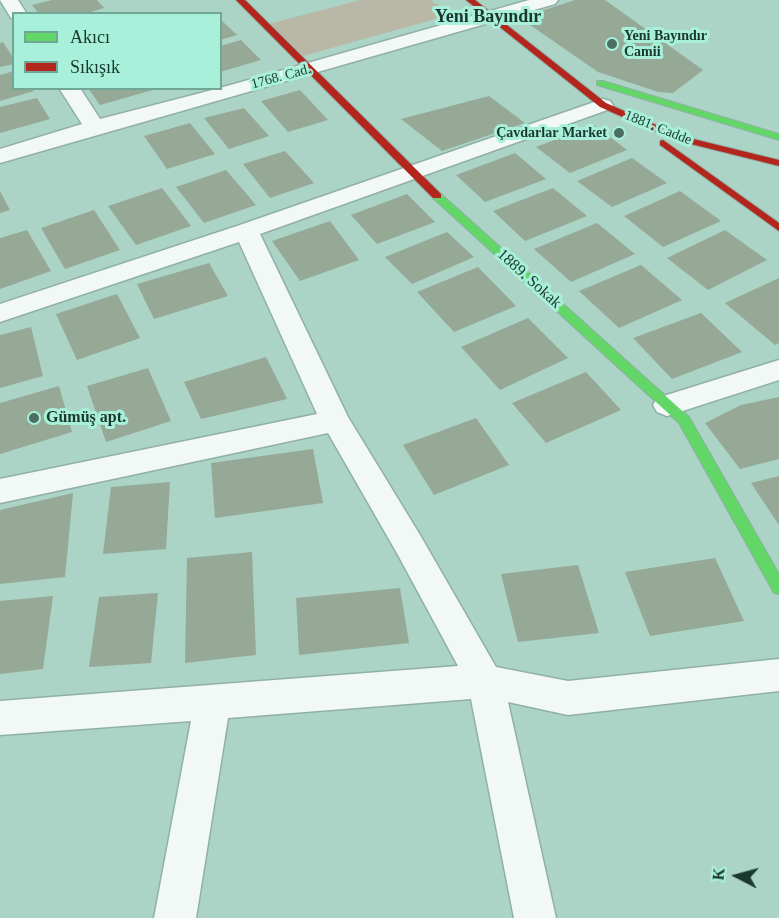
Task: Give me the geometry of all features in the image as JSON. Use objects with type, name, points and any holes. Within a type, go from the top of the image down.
[{"type":"street","name":"1889. Sokak","points":[[240,0],[312,69],[411,173],[684,420],[779,588]]},
{"type":"street","points":[[470,0],[552,62],[616,89],[685,125],[737,125],[779,137]]},
{"type":"street","name":"1768. Cad.","points":[[0,156],[95,127],[312,69],[549,0]]},
{"type":"street","name":"1881. Cadde","points":[[552,62],[603,105],[685,125],[731,163],[779,163]]},
{"type":"street","points":[[70,90],[95,127]]},
{"type":"street","points":[[0,313],[246,231],[603,105],[687,159],[779,228]]},
{"type":"street","points":[[685,125],[687,159]]},
{"type":"street","points":[[734,193],[731,163],[737,125]]},
{"type":"street","points":[[763,200],[779,223]]},
{"type":"street","points":[[246,231],[335,421],[409,544],[485,681],[535,918]]},
{"type":"street","points":[[667,405],[779,369]]},
{"type":"street","points":[[0,491],[335,421]]},
{"type":"street","points":[[0,718],[485,681],[568,698],[779,675]]},
{"type":"street","points":[[175,918],[212,703]]},
{"type":"shaded area","points":[[360,0],[430,0],[453,14],[303,56],[269,24]]},
{"type":"building","points":[[52,0],[97,0],[104,8],[91,12],[37,12],[32,5]]},
{"type":"building","name":"Yeni Bayındır Camii","points":[[575,0],[605,0],[703,70],[673,93],[658,92],[598,72],[520,18]]},
{"type":"building","points":[[222,21],[237,35],[222,39]]},
{"type":"building","points":[[241,40],[261,60],[222,71],[222,45]]},
{"type":"building","points":[[3,42],[12,56],[12,64],[0,67],[0,43]]},
{"type":"building","points":[[12,72],[12,90],[34,91],[0,101],[0,75]]},
{"type":"building","points":[[89,90],[152,90],[100,105]]},
{"type":"building","points":[[300,90],[328,120],[288,132],[261,101]]},
{"type":"building","points":[[489,96],[525,123],[442,151],[401,119]]},
{"type":"building","points":[[37,98],[50,119],[0,133],[0,107]]},
{"type":"building","points":[[244,108],[269,136],[229,149],[204,118]]},
{"type":"building","points":[[190,123],[215,154],[167,169],[144,136]]},
{"type":"building","points":[[594,125],[627,150],[570,173],[536,147]]},
{"type":"building","points":[[285,151],[314,183],[270,198],[243,164]]},
{"type":"building","points":[[515,153],[546,179],[485,202],[456,175]]},
{"type":"building","points":[[632,158],[667,183],[612,207],[577,181]]},
{"type":"building","points":[[226,170],[256,205],[204,223],[176,187]]},
{"type":"building","points":[[162,188],[191,226],[136,245],[108,206]]},
{"type":"building","points":[[553,188],[587,216],[525,241],[493,211]]},
{"type":"building","points":[[0,191],[10,210],[0,213]]},
{"type":"building","points":[[680,191],[721,221],[663,247],[624,216]]},
{"type":"building","points":[[407,194],[435,222],[377,244],[351,215]]},
{"type":"building","points":[[94,210],[120,250],[65,269],[41,228]]},
{"type":"building","points":[[330,221],[359,260],[300,281],[272,241]]},
{"type":"building","points":[[597,223],[635,254],[571,282],[534,249]]},
{"type":"building","points":[[27,230],[51,271],[0,289],[0,238]]},
{"type":"building","points":[[725,230],[767,260],[708,290],[667,258]]},
{"type":"building","points":[[447,232],[474,257],[412,284],[385,257]]},
{"type":"building","points":[[209,263],[228,296],[154,319],[137,284]]},
{"type":"building","points":[[641,265],[682,300],[619,328],[579,291]]},
{"type":"building","points":[[478,267],[516,306],[454,332],[417,292]]},
{"type":"building","points":[[779,278],[779,343],[775,345],[725,303]]},
{"type":"building","points":[[117,294],[140,338],[77,360],[56,314]]},
{"type":"building","points":[[701,313],[742,352],[672,379],[633,338]]},
{"type":"building","points":[[528,318],[568,358],[500,390],[461,347]]},
{"type":"building","points":[[31,327],[43,376],[0,388],[0,335]]},
{"type":"building","points":[[266,357],[287,399],[201,419],[184,382]]},
{"type":"building","points":[[148,368],[171,421],[106,442],[87,386]]},
{"type":"building","points":[[586,372],[621,410],[546,443],[512,403]]},
{"type":"building","name":"Gümüş apt.","points":[[59,386],[72,432],[0,454],[0,403]]},
{"type":"building","points":[[779,397],[779,459],[740,469],[705,423],[741,405]]},
{"type":"building","points":[[476,418],[509,465],[434,495],[403,445]]},
{"type":"building","points":[[313,449],[323,503],[215,518],[211,463]]},
{"type":"building","points":[[779,476],[779,525],[751,483]]},
{"type":"building","points":[[170,482],[166,549],[103,554],[111,487]]},
{"type":"building","points":[[73,493],[65,577],[0,584],[0,510]]},
{"type":"building","points":[[252,552],[256,655],[185,663],[187,558]]},
{"type":"building","points":[[715,558],[744,621],[650,636],[625,572]]},
{"type":"building","points":[[578,565],[599,633],[518,642],[501,574]]},
{"type":"building","points":[[400,588],[409,643],[299,655],[296,598]]},
{"type":"building","points":[[158,593],[151,663],[89,667],[99,597]]},
{"type":"building","points":[[53,596],[43,669],[0,674],[0,601]]},
{"type":"traffic: fast","points":[[600,83],[779,137]]},
{"type":"traffic: fast","points":[[437,196],[684,420],[779,588]]},
{"type":"traffic: jam","points":[[240,0],[437,196]]},
{"type":"traffic: jam","points":[[470,0],[603,105],[678,138],[779,163]]},
{"type":"traffic: jam","points":[[663,143],[779,228]]},
{"type":"place","name":"Yeni Bayındır Camii","points":[[612,44]]},
{"type":"place","name":"Çavdarlar Market","points":[[619,133]]},
{"type":"place","name":"Gümüş apt.","points":[[34,418]]},
{"type":"district","name":"Yeni Bayındır","points":[[488,17]]}]
